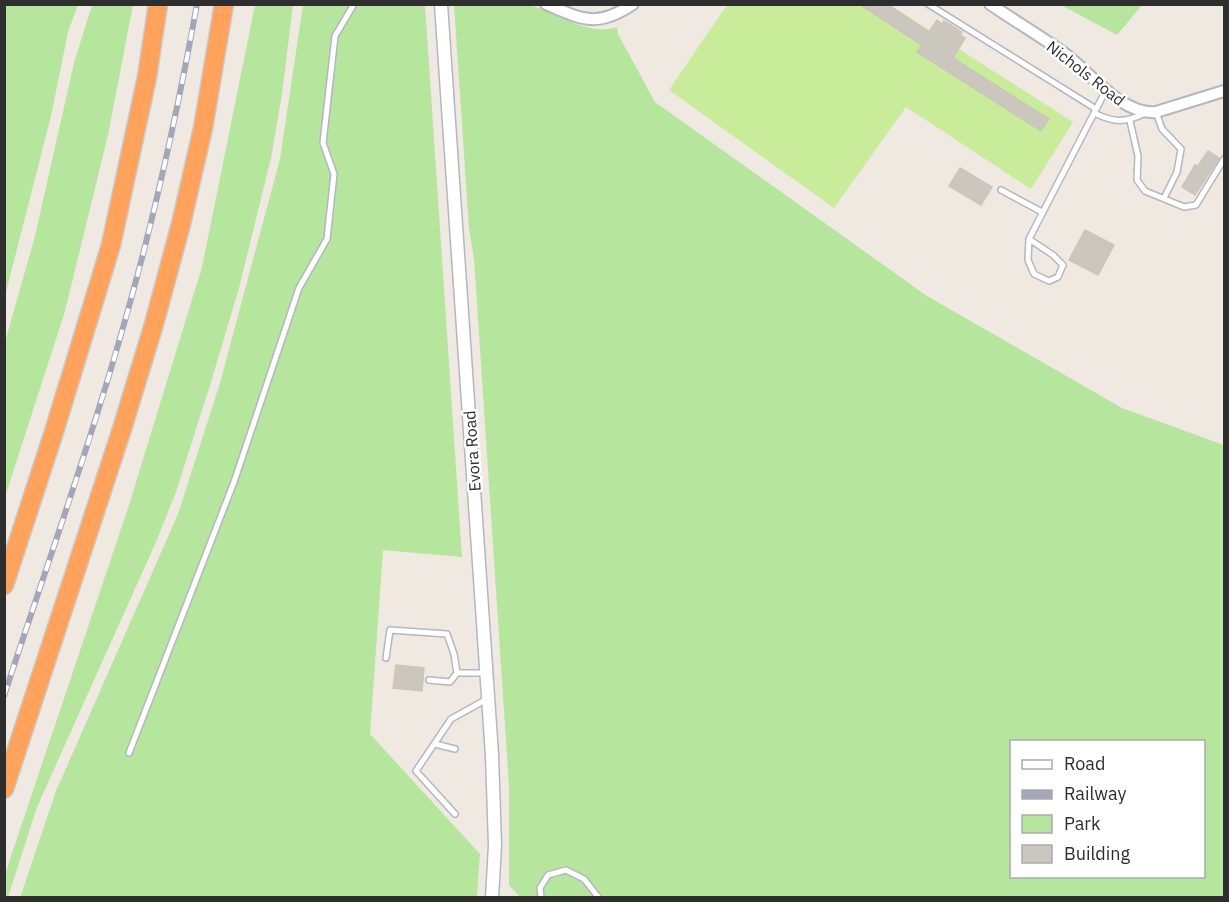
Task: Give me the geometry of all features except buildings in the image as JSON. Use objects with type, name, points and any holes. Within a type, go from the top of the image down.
[{"type":"highway","points":[[4,585],[111,245],[147,77],[158,4]]},
{"type":"highway","points":[[4,789],[119,440],[154,324],[181,224],[202,128],[224,4]]},
{"type":"street","name":"Evora Road","points":[[441,4],[488,698],[494,811],[492,897]]},
{"type":"street","points":[[546,4],[583,19],[600,20],[620,13],[633,4]]},
{"type":"street","name":"Nichols Road","points":[[990,4],[1070,58],[1106,90],[1125,103],[1151,113]]},
{"type":"street","points":[[1151,113],[1224,91]]},
{"type":"lane","points":[[129,753],[234,482],[299,288],[327,238],[334,174],[323,142],[335,36],[354,4]]},
{"type":"lane","points":[[928,4],[1110,120],[1130,121],[1151,113],[1180,149],[1177,172],[1164,198]]},
{"type":"lane","points":[[1029,238],[1063,265],[1058,277],[1048,281],[1034,274],[1028,260],[1029,238],[1106,90]]},
{"type":"lane","points":[[1130,121],[1138,156],[1137,180],[1145,191],[1184,207],[1196,205],[1224,159]]},
{"type":"lane","points":[[1002,190],[1042,212]]},
{"type":"lane","points":[[386,658],[390,630],[447,634],[454,654],[457,673],[450,682],[429,680]]},
{"type":"lane","points":[[457,673],[486,673]]},
{"type":"lane","points":[[455,814],[416,771],[451,719],[488,698]]},
{"type":"lane","points":[[435,744],[455,749]]},
{"type":"lane","points":[[541,897],[540,888],[548,875],[566,870],[584,879],[599,897]]},
{"type":"green space","points":[[503,3],[529,5],[595,29],[617,27],[618,34],[655,102],[927,296],[1122,408],[1224,445],[1224,897],[521,898],[509,885],[509,786],[474,259],[469,228],[454,5]]},
{"type":"green space","points":[[5,4],[78,5],[68,32],[51,116],[5,296]]},
{"type":"green space","points":[[92,5],[133,5],[108,135],[65,311],[5,497],[5,342],[35,236],[74,63]]},
{"type":"green space","points":[[255,5],[293,5],[271,158],[239,288],[176,492],[156,542],[37,807],[8,897],[5,897],[5,874],[129,505],[202,267]]},
{"type":"green space","points":[[303,5],[425,5],[462,557],[383,550],[370,734],[480,854],[477,897],[20,898],[56,791],[178,514],[220,383],[280,159]]},
{"type":"green space","points":[[727,5],[890,5],[1073,122],[1031,189],[906,107],[834,208],[669,90]]},
{"type":"green space","points":[[1061,5],[1142,5],[1117,35]]},
{"type":"railway","points":[[4,696],[91,433],[130,303],[162,176],[197,4]]}]
